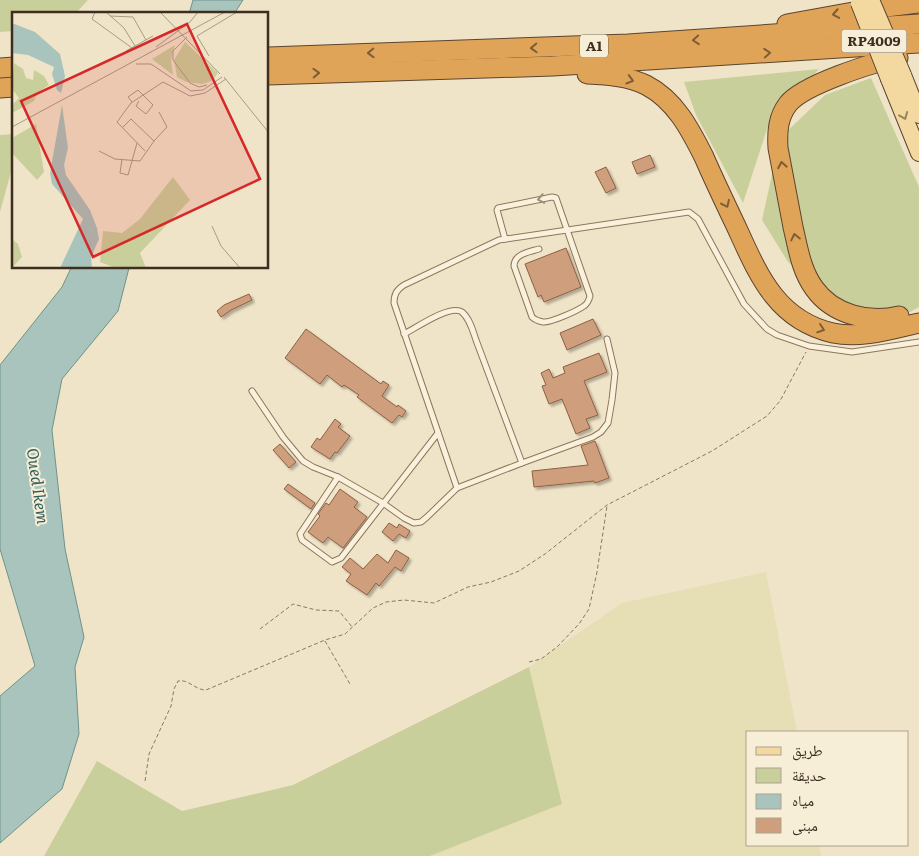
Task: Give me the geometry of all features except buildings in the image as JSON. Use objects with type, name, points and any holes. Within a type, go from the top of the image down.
[{"type":"highway","points":[[729,38],[835,14],[919,3]]},
{"type":"highway","name":"A1","points":[[269,63],[729,38],[919,24]]},
{"type":"highway","name":"A1","points":[[269,63],[473,68],[652,60],[919,43]]},
{"type":"highway","points":[[919,56],[878,62],[799,94],[788,104],[780,118],[777,133],[800,260],[814,289],[840,310],[864,318],[890,318],[919,312]]},
{"type":"highway","points":[[473,68],[615,76],[629,78],[658,92],[683,118],[757,273],[778,302],[805,322],[835,333],[867,334],[919,323]]},
{"type":"main road","name":"RP4009","points":[[865,1],[896,77],[919,153]]},
{"type":"main road","name":"RP4009","points":[[896,77],[919,116]]},
{"type":"lane","points":[[505,239],[496,210],[498,208],[552,197],[556,198],[590,296],[585,306],[548,322],[542,322],[532,317],[514,266],[518,256],[539,249]]},
{"type":"lane","points":[[457,488],[404,334],[394,303],[394,296],[398,289],[489,244],[505,239],[689,212],[698,220],[744,304],[767,328],[777,335],[809,346],[852,352],[919,342]]},
{"type":"lane","points":[[404,334],[447,311],[458,310],[462,313],[468,320],[474,333],[522,462]]},
{"type":"lane","points":[[252,391],[299,457],[313,467],[338,477],[383,503],[404,518],[414,523],[421,522],[457,488],[522,462],[593,437],[601,432],[608,423],[615,379],[607,339]]},
{"type":"lane","points":[[338,477],[300,534],[302,540],[332,562],[341,558],[438,433]]},
{"type":"path","points":[[145,781],[149,754],[170,706],[178,680],[185,680],[197,689],[206,690],[324,640],[345,634],[373,608],[386,602],[404,600],[434,603],[468,587],[490,582],[519,571],[545,554],[607,505],[712,451],[767,416],[780,401],[809,346]]},
{"type":"path","points":[[529,662],[541,659],[556,647],[579,624],[589,609],[597,572],[607,505]]},
{"type":"path","points":[[260,630],[293,604],[316,610],[339,610],[353,628]]},
{"type":"path","points":[[324,640],[350,684]]},
{"type":"shaded area","points":[[766,572],[797,731],[746,731],[746,846],[819,846],[821,856],[430,856],[562,804],[529,667],[622,603]]},
{"type":"green space","points":[[0,0],[88,0],[77,12],[12,12],[12,31],[0,32]]},
{"type":"green space","points":[[819,69],[767,129],[743,203],[696,115],[684,82]]},
{"type":"green space","points":[[871,78],[919,187],[919,307],[910,312],[858,306],[824,294],[788,262],[762,220],[780,138],[825,95]]},
{"type":"green space","points":[[12,134],[12,168],[0,212],[0,135]]},
{"type":"green space","points":[[529,667],[562,804],[430,856],[44,856],[97,761],[182,811],[293,785]]},
{"type":"water","points":[[193,0],[243,0],[235,12],[190,12]]},
{"type":"water","name":"Oued Ikem","points":[[71,269],[129,269],[118,311],[62,379],[52,430],[65,549],[84,637],[75,667],[79,734],[62,789],[0,843],[0,696],[35,666],[0,549],[0,365],[62,287]]}]
